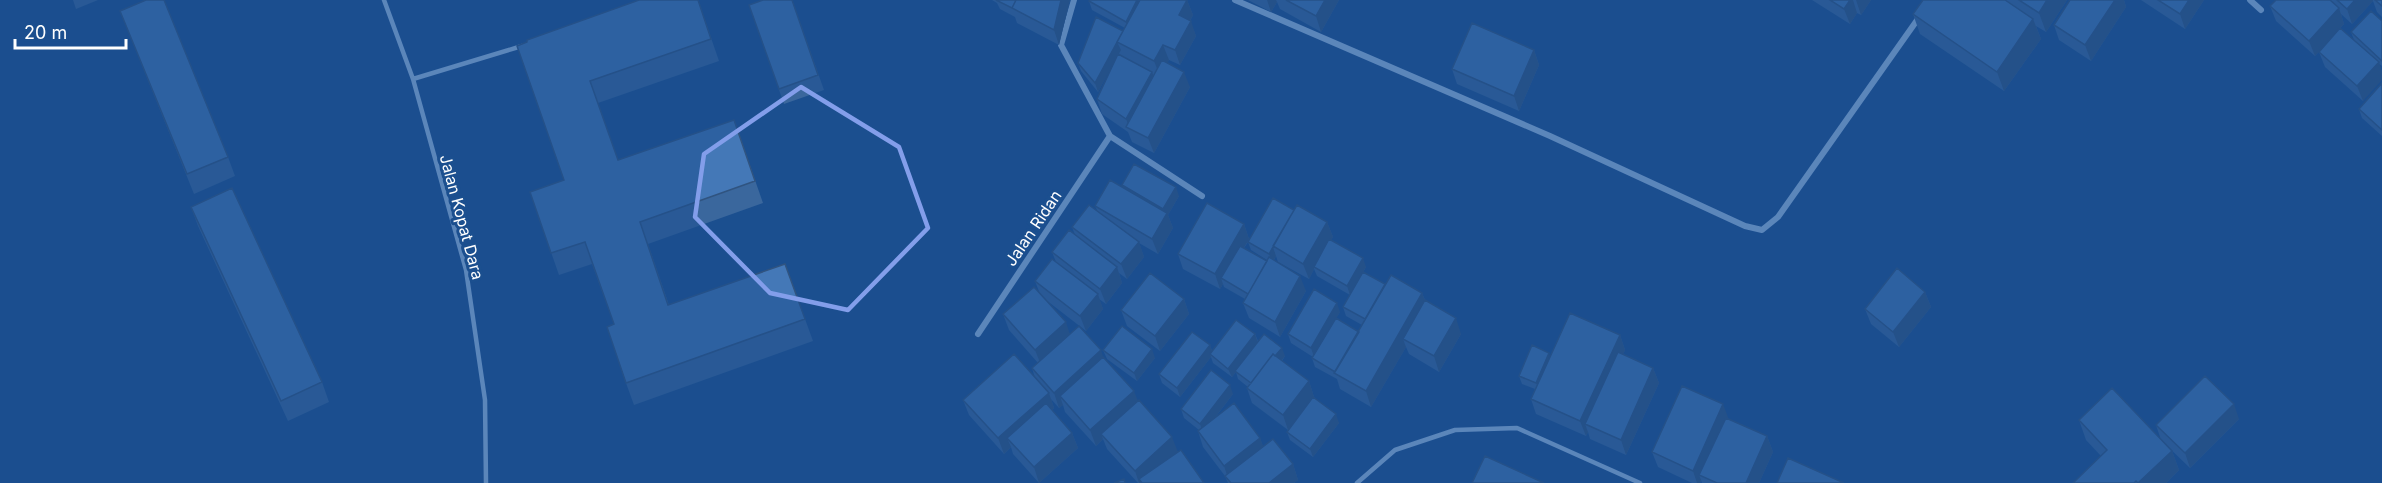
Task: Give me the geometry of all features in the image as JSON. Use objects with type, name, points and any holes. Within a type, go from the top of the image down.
[{"type":"street","points":[[1074,0],[1061,45],[1110,136],[1202,196]]},
{"type":"street","points":[[1235,0],[1550,135],[1744,226],[1762,230],[1778,217],[1925,10]]},
{"type":"street","points":[[2250,0],[2260,10]]},
{"type":"street","name":"Jalan Ridan","points":[[978,334],[1110,136]]},
{"type":"lane","name":"Jalan Kopat Dara","points":[[384,0],[413,79],[466,270],[485,400],[486,483]]},
{"type":"lane","points":[[413,79],[527,45]]},
{"type":"lane","points":[[1357,483],[1395,450],[1455,430],[1517,428],[1640,483]]},
{"type":"highlighted area","points":[[801,87],[899,147],[928,228],[848,310],[770,293],[695,217],[704,154]]},
{"type":"building","points":[[146,0],[164,0],[228,157],[187,174],[120,11]]},
{"type":"building","points":[[639,0],[698,0],[711,39],[590,81],[618,160],[734,120],[755,181],[640,222],[668,305],[785,264],[805,319],[626,383],[607,327],[614,324],[585,242],[551,253],[530,192],[564,180],[517,46],[527,40]]},
{"type":"building","points":[[763,0],[792,0],[818,75],[779,89],[749,5]]},
{"type":"building","points":[[996,0],[1016,0],[1012,8]]},
{"type":"building","points":[[1016,0],[1061,0],[1054,30],[1012,8]]},
{"type":"building","points":[[1090,0],[1137,0],[1126,22]]},
{"type":"building","points":[[1140,0],[1187,0],[1179,15],[1191,21],[1175,50],[1163,45],[1154,61],[1117,42]]},
{"type":"building","points":[[1286,0],[1325,0],[1316,16]]},
{"type":"building","points":[[1830,0],[1850,0],[1844,9]]},
{"type":"building","points":[[1923,0],[2005,0],[2033,19],[1997,72],[1913,14]]},
{"type":"building","points":[[2019,0],[2047,0],[2039,13]]},
{"type":"building","points":[[2070,0],[2115,0],[2085,45],[2054,25]]},
{"type":"building","points":[[2158,0],[2189,0],[2180,14]]},
{"type":"building","points":[[2276,0],[2330,0],[2339,8],[2309,41],[2270,6]]},
{"type":"building","points":[[2337,0],[2355,0],[2347,9]]},
{"type":"building","points":[[2371,11],[2382,21],[2382,61],[2351,32]]},
{"type":"building","points":[[1096,17],[1123,31],[1095,83],[1078,63]]},
{"type":"building","points":[[1472,23],[1534,50],[1514,96],[1452,69]]},
{"type":"building","points":[[2340,28],[2379,62],[2357,86],[2319,52]]},
{"type":"building","points":[[1118,54],[1152,72],[1126,119],[1097,99]]},
{"type":"building","points":[[1162,60],[1184,72],[1148,138],[1126,127]]},
{"type":"building","points":[[2382,83],[2382,130],[2359,109]]},
{"type":"building","points":[[1134,164],[1176,187],[1163,209],[1122,185]]},
{"type":"building","points":[[1110,180],[1167,213],[1152,239],[1095,206]]},
{"type":"building","points":[[232,188],[322,382],[281,401],[191,207]]},
{"type":"building","points":[[1273,198],[1294,210],[1269,254],[1248,242]]},
{"type":"building","points":[[1207,203],[1244,224],[1215,274],[1178,254]]},
{"type":"building","points":[[1089,205],[1139,242],[1121,264],[1072,227]]},
{"type":"building","points":[[1297,205],[1327,222],[1303,264],[1273,246]]},
{"type":"building","points":[[1069,230],[1117,267],[1100,289],[1052,252]]},
{"type":"building","points":[[1329,239],[1363,258],[1347,286],[1314,267]]},
{"type":"building","points":[[1240,246],[1267,261],[1248,294],[1221,278]]},
{"type":"building","points":[[1269,257],[1300,276],[1275,322],[1243,303]]},
{"type":"building","points":[[1052,259],[1098,294],[1080,316],[1035,281]]},
{"type":"building","points":[[1897,268],[1925,292],[1893,332],[1865,309]]},
{"type":"building","points":[[1363,272],[1385,284],[1365,319],[1343,307]]},
{"type":"building","points":[[1150,273],[1184,299],[1155,336],[1121,310]]},
{"type":"building","points":[[1391,275],[1422,293],[1366,391],[1334,373]]},
{"type":"building","points":[[1034,287],[1066,322],[1035,350],[1003,314]]},
{"type":"building","points":[[1314,289],[1337,303],[1311,348],[1288,334]]},
{"type":"building","points":[[1425,300],[1456,318],[1434,356],[1403,339]]},
{"type":"building","points":[[1570,313],[1620,335],[1580,421],[1531,399]]},
{"type":"building","points":[[1336,318],[1359,332],[1335,372],[1312,358]]},
{"type":"building","points":[[1236,320],[1255,334],[1228,369],[1210,354]]},
{"type":"building","points":[[1079,326],[1101,350],[1054,393],[1032,368]]},
{"type":"building","points":[[1122,326],[1152,349],[1134,373],[1103,350]]},
{"type":"building","points":[[1192,332],[1210,345],[1177,388],[1159,374]]},
{"type":"building","points":[[1264,334],[1282,348],[1275,356],[1273,354],[1251,383],[1235,371]]},
{"type":"building","points":[[1532,345],[1549,353],[1536,383],[1519,376]]},
{"type":"building","points":[[1618,352],[1653,368],[1621,440],[1585,424]]},
{"type":"building","points":[[1014,354],[1049,393],[998,438],[963,400]]},
{"type":"building","points":[[1273,354],[1309,381],[1283,415],[1247,388]]},
{"type":"building","points":[[1103,357],[1134,391],[1090,430],[1060,396]]},
{"type":"building","points":[[1211,370],[1230,385],[1200,424],[1181,409]]},
{"type":"building","points":[[2205,376],[2234,404],[2185,453],[2156,425]]},
{"type":"building","points":[[1682,386],[1723,404],[1693,471],[1652,452]]},
{"type":"building","points":[[2112,388],[2172,451],[2138,483],[2136,481],[2134,483],[2073,483],[2107,450],[2079,420]]},
{"type":"building","points":[[1313,397],[1336,414],[1310,449],[1287,432]]},
{"type":"building","points":[[1139,400],[1172,437],[1135,471],[1101,434]]},
{"type":"building","points":[[1046,403],[1072,433],[1034,467],[1007,438]]},
{"type":"building","points":[[1234,403],[1260,438],[1224,466],[1198,431]]},
{"type":"building","points":[[1726,418],[1767,436],[1746,483],[1717,483],[1699,475]]},
{"type":"building","points":[[1273,439],[1293,464],[1269,483],[1231,483],[1225,476]]},
{"type":"building","points":[[1181,450],[1204,483],[1142,483],[1139,479]]},
{"type":"building","points":[[1485,456],[1544,483],[1472,483]]},
{"type":"building","points":[[1788,458],[1844,483],[1777,483]]}]
